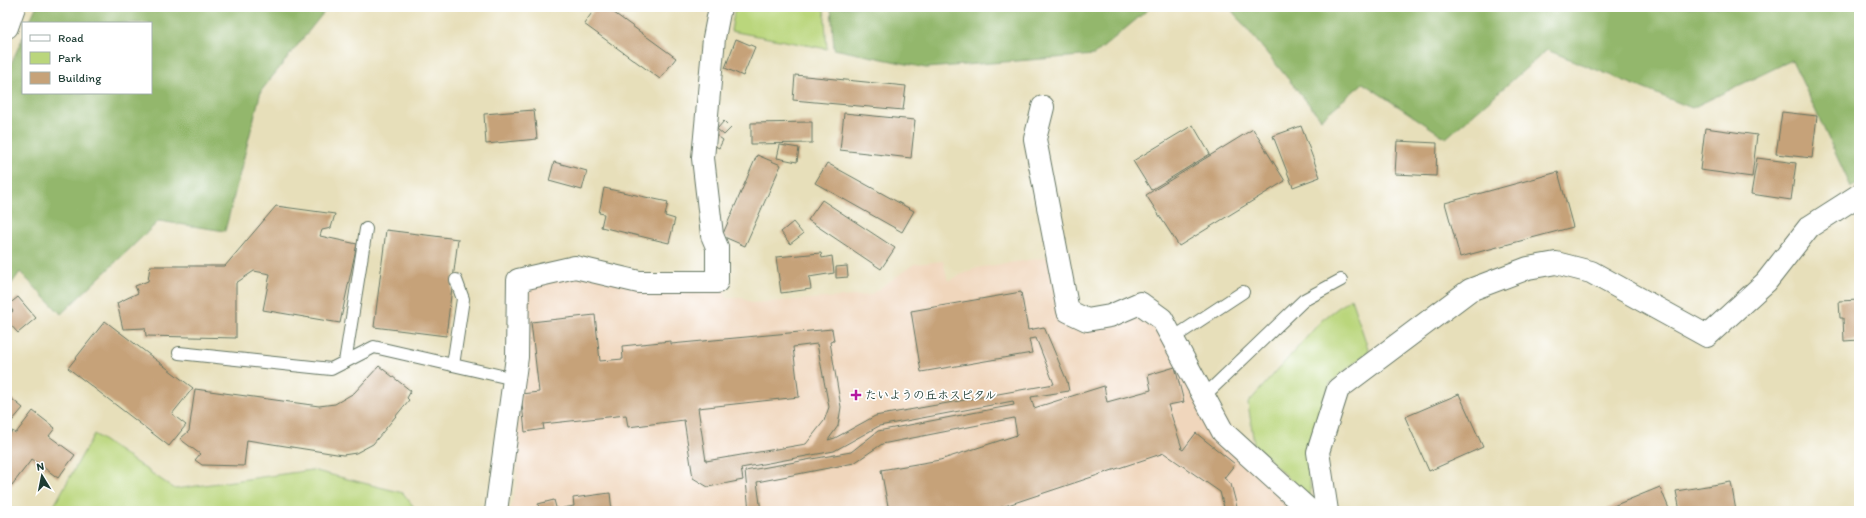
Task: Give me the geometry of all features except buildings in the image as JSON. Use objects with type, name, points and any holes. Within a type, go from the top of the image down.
[{"type":"street","points":[[7,27],[14,7]]},
{"type":"street","points":[[496,511],[517,356],[518,280],[575,267],[639,282],[717,282],[717,247],[712,235],[704,158],[714,38],[720,7]]},
{"type":"street","points":[[1044,107],[1035,139],[1068,311],[1087,320],[1110,316],[1140,303],[1162,319],[1223,432],[1310,511]]},
{"type":"street","points":[[1327,511],[1318,452],[1338,389],[1470,290],[1528,268],[1556,263],[1591,272],[1707,336],[1766,282],[1809,227],[1859,195]]},
{"type":"lane","points":[[345,362],[366,229]]},
{"type":"lane","points":[[453,365],[463,299],[456,280]]},
{"type":"lane","points":[[1204,396],[1304,300],[1340,280]]},
{"type":"lane","points":[[1173,338],[1243,292]]},
{"type":"lane","points":[[179,353],[331,369],[374,347],[514,379]]},
{"type":"shaded area","name":"たいようの丘ホスピタル","points":[[1049,257],[1059,315],[1081,333],[1134,319],[1153,327],[1295,511],[510,511],[517,481],[518,424],[529,286],[572,274],[725,287],[726,298],[742,298],[752,303],[870,295],[914,264],[943,261],[948,281],[975,268]]},
{"type":"green space","points":[[36,7],[328,7],[261,91],[225,231],[159,221],[61,314],[20,272],[7,290],[7,73],[22,39],[22,94],[152,94],[152,22],[29,22]]},
{"type":"green space","points":[[735,7],[824,7],[827,49],[731,31]]},
{"type":"green space","points":[[831,7],[1151,7],[1094,55],[926,68],[834,49]]},
{"type":"green space","points":[[1229,7],[1859,7],[1859,182],[1851,187],[1792,60],[1692,108],[1547,50],[1446,138],[1363,83],[1321,119]]},
{"type":"green space","points":[[1351,298],[1369,351],[1330,383],[1308,453],[1311,501],[1254,444],[1248,403],[1322,320]]},
{"type":"green space","points":[[94,434],[175,489],[312,470],[403,493],[417,511],[51,511]]},
{"type":"place","name":"たいようの丘ホスピタル","points":[[856,395]]}]
